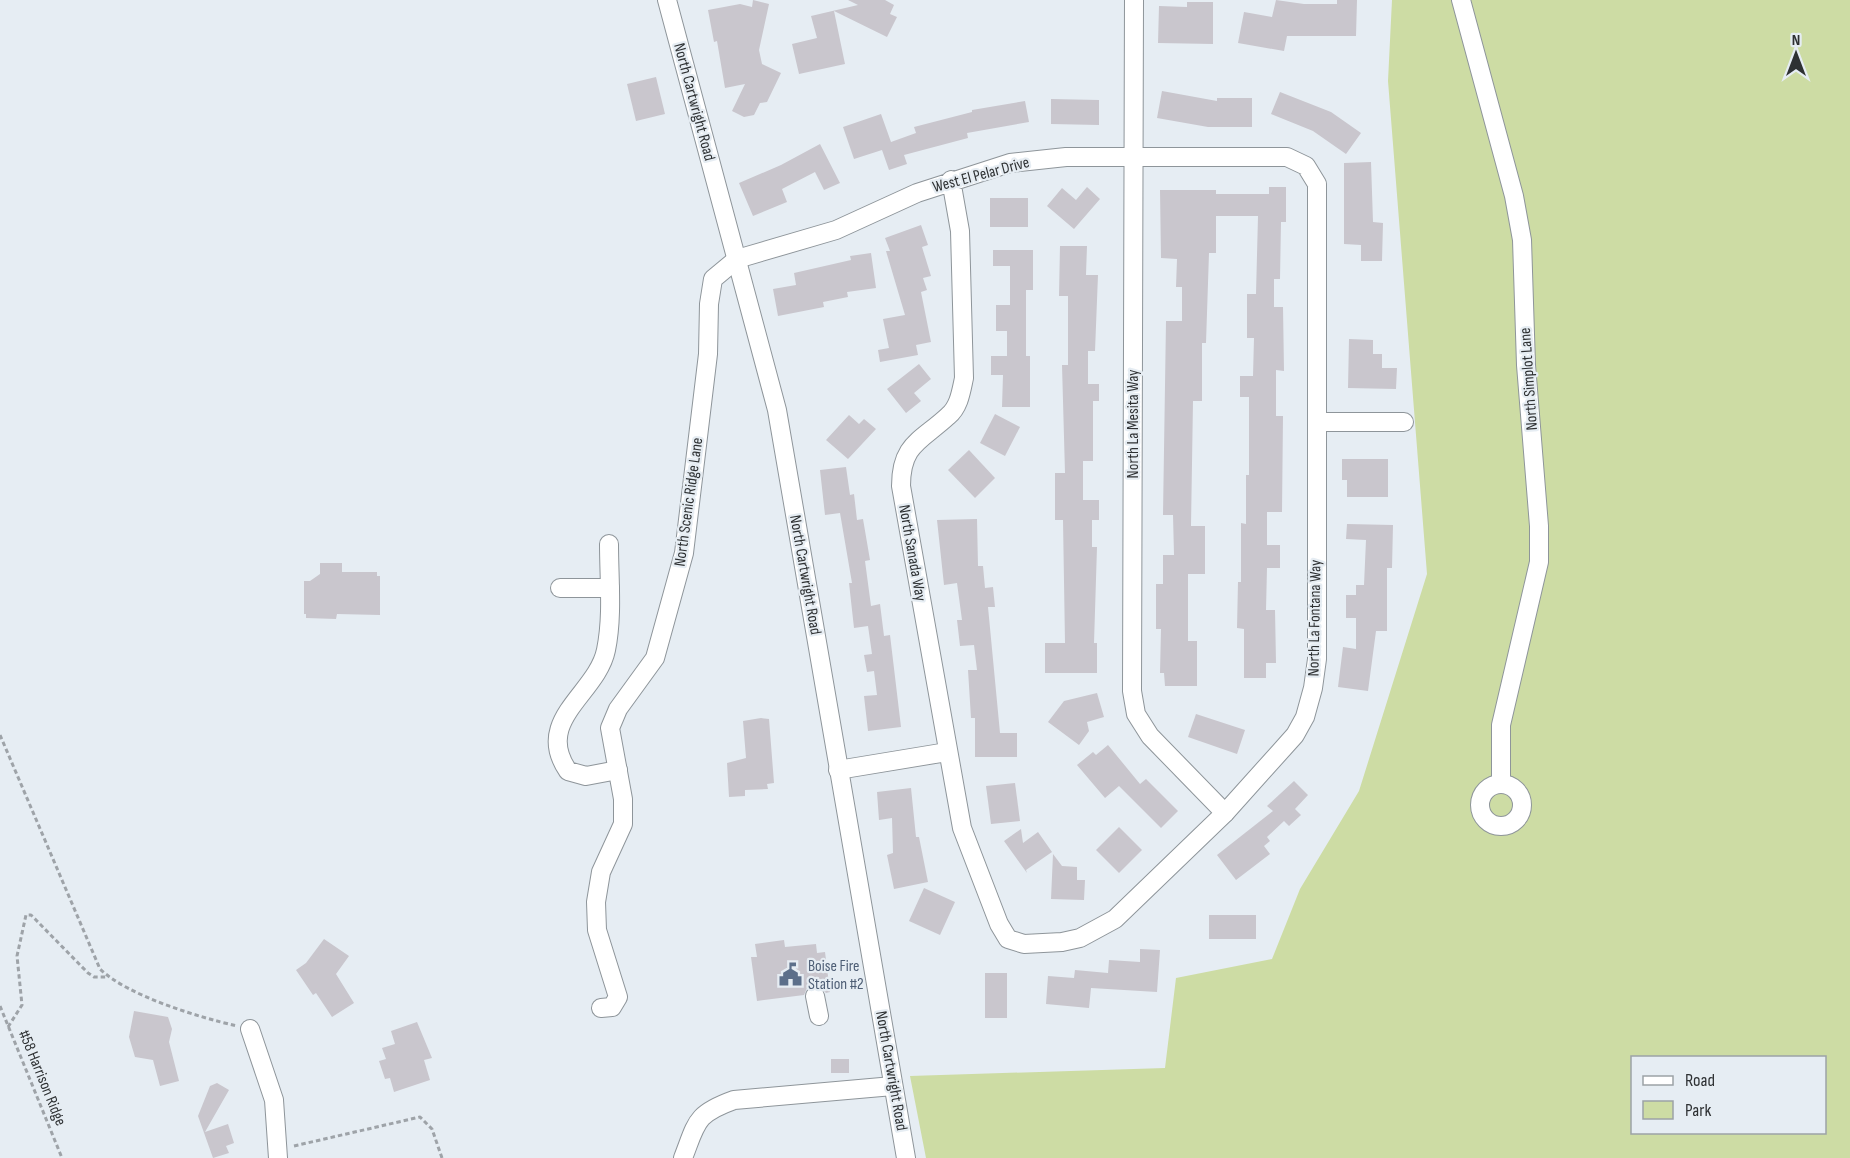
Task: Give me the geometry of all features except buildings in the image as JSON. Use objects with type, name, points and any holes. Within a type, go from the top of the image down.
[{"type":"street","name":"North Cartwright Road","points":[[667,0],[777,410],[906,1158]]},
{"type":"street","name":"North La Mesita Way","points":[[1134,0],[1132,691],[1136,714],[1150,735],[1225,813]]},
{"type":"street","name":"North Simplot Lane","points":[[1461,0],[1514,196],[1522,240],[1526,365],[1539,526],[1539,562],[1501,725],[1501,784]]},
{"type":"street","name":"West El Pelar Drive","points":[[737,259],[836,230],[951,180],[1021,162],[1065,156],[1287,157],[1306,166]]},
{"type":"street","name":"North La Fontana Way","points":[[1008,939],[1024,944],[1042,945],[1080,938],[1115,919],[1225,813],[1295,735],[1305,717],[1313,688],[1317,659],[1318,422],[1317,184],[1306,166]]},
{"type":"street","name":"North Sanada Way","points":[[951,180],[960,231],[962,388],[960,397],[950,415],[909,448],[901,466],[901,486],[962,828],[999,924],[1008,939]]},
{"type":"street","name":"North Scenic Ridge Lane","points":[[601,1008],[612,1007],[618,997],[597,930],[596,902],[601,872],[623,824],[618,770],[610,728],[618,709],[655,658],[684,553],[708,354],[713,279],[737,259]]},
{"type":"street","points":[[1318,422],[1404,422]]},
{"type":"street","points":[[609,544],[610,629],[606,652],[599,672],[564,715],[559,732],[558,757],[567,771],[586,776],[618,770]]},
{"type":"street","points":[[560,588],[610,588]]},
{"type":"street","points":[[838,770],[947,752]]},
{"type":"street","points":[[815,996],[819,1016]]},
{"type":"street","points":[[250,1029],[274,1101],[278,1155]]},
{"type":"street","points":[[683,1158],[698,1120],[709,1109],[734,1100],[893,1086]]},
{"type":"path","points":[[0,735],[100,969],[134,992],[217,1022],[250,1029]]},
{"type":"path","points":[[8,1027],[22,1005],[17,956],[29,914],[88,973],[94,977],[109,977]]},
{"type":"path","name":"#58 Harrison Ridge","points":[[0,1006],[62,1158]]},
{"type":"path","points":[[278,1155],[414,1117],[425,1120],[432,1129],[442,1158]]},
{"type":"green space","points":[[1392,0],[1850,0],[1850,1158],[926,1158],[910,1076],[1165,1068],[1176,978],[1272,959],[1300,889],[1359,791],[1427,574],[1388,81]]},
{"type":"place","name":"Boise Fire Station #2","points":[[790,975]]}]
